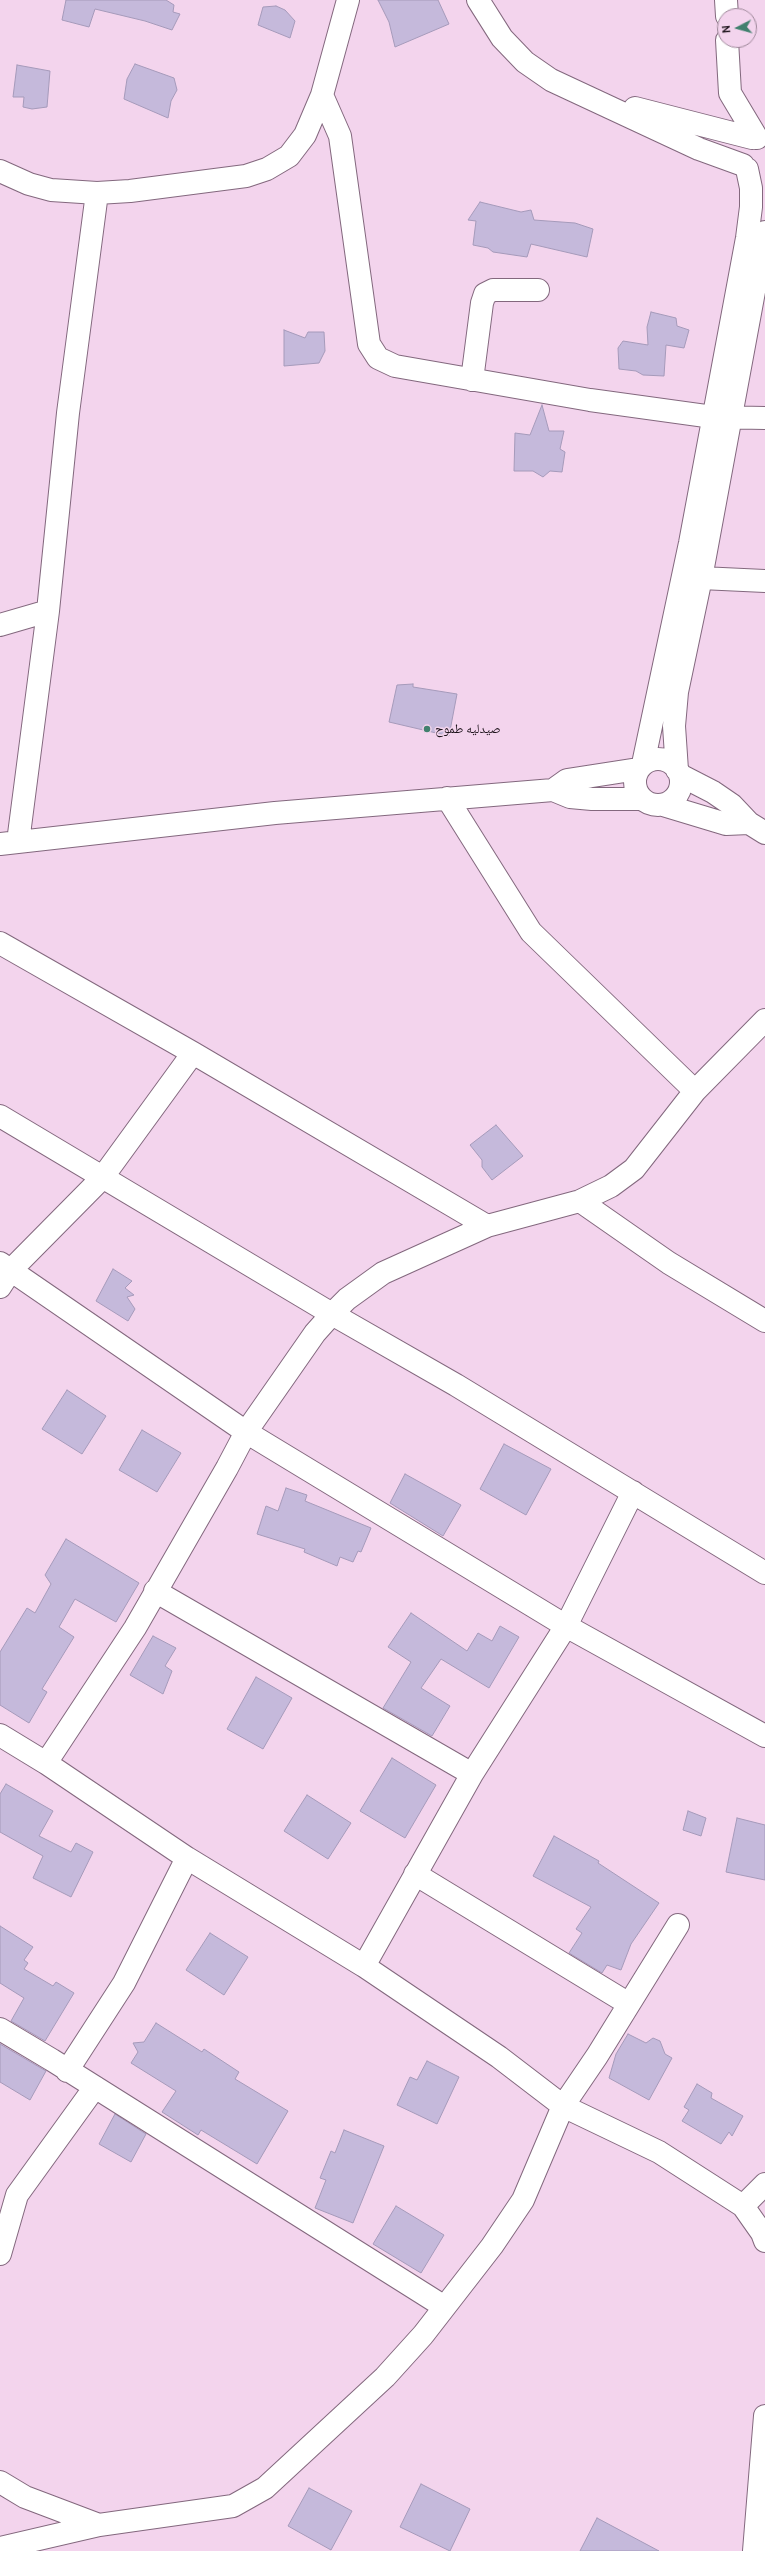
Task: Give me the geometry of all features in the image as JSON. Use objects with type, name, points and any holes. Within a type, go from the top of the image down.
[{"type":"street","points":[[0,171],[29,184],[51,190],[97,193],[130,191],[246,176],[267,169],[289,156],[305,135],[322,95],[348,0]]},
{"type":"street","points":[[478,0],[502,38],[525,62],[551,80],[699,149],[752,168]]},
{"type":"street","points":[[727,48],[730,93],[758,138]]},
{"type":"street","points":[[578,93],[758,138]]},
{"type":"street","points":[[322,95],[335,121],[340,136],[369,344],[378,358],[395,366],[590,400],[722,417],[765,418]]},
{"type":"street","points":[[752,168],[739,156],[741,147],[758,138]]},
{"type":"street","points":[[663,805],[676,796],[680,790],[674,726],[677,692],[701,578],[749,223],[752,168]]},
{"type":"street","points":[[97,193],[68,413],[48,611],[9,843],[275,812],[553,790],[570,797],[592,799],[641,799],[648,803],[663,805],[726,824],[757,828]]},
{"type":"street","points":[[641,799],[635,785],[641,766],[690,543],[722,417],[765,232]]},
{"type":"street","points":[[472,380],[482,303],[485,294],[493,290],[538,290]]},
{"type":"street","points":[[701,578],[765,581]]},
{"type":"street","points":[[0,625],[48,611]]},
{"type":"street","points":[[553,790],[566,780],[641,766],[658,758],[666,760],[679,772],[732,805],[757,828]]},
{"type":"street","points":[[447,798],[531,932],[695,1091]]},
{"type":"street","points":[[0,943],[193,1053],[487,1226]]},
{"type":"street","points":[[46,1763],[135,1628],[227,1468],[246,1432],[315,1333],[346,1299],[383,1273],[487,1226],[580,1200],[611,1186],[634,1169],[695,1091],[765,1020]]},
{"type":"street","points":[[193,1053],[102,1178],[4,1273],[246,1432],[566,1626],[765,1736]]},
{"type":"street","points":[[0,1116],[332,1314],[456,1385],[765,1573]]},
{"type":"street","points":[[580,1200],[669,1263],[765,1321]]},
{"type":"street","points":[[364,1966],[472,1774],[566,1626],[633,1492]]},
{"type":"street","points":[[155,1591],[472,1774]]},
{"type":"street","points":[[0,1735],[46,1763],[187,1858],[364,1966],[499,2057],[563,2106],[659,2152],[742,2206],[762,2233],[765,2241]]},
{"type":"street","points":[[67,2071],[124,1983],[187,1858]]},
{"type":"street","points":[[415,1874],[629,2004]]},
{"type":"street","points":[[0,2548],[99,2525],[233,2506],[264,2488],[385,2377],[423,2335],[443,2306],[492,2246],[523,2200],[563,2106],[597,2056],[678,1926]]},
{"type":"street","points":[[0,2029],[443,2306]]},
{"type":"street","points":[[0,2254],[17,2195],[95,2087]]},
{"type":"street","points":[[742,2206],[765,2184]]},
{"type":"street","points":[[758,2547],[765,2416]]},
{"type":"street","points":[[0,2482],[25,2497],[99,2525]]},
{"type":"building","points":[[66,0],[166,0],[174,5],[173,12],[180,14],[172,30],[145,21],[95,9],[89,27],[62,20]]},
{"type":"building","points":[[378,0],[438,0],[449,24],[395,47],[389,22]]},
{"type":"building","points":[[276,6],[285,10],[295,21],[290,38],[258,25],[263,7]]},
{"type":"building","points":[[135,64],[174,78],[177,90],[171,101],[168,118],[124,99],[127,79]]},
{"type":"building","points":[[17,65],[50,71],[47,107],[32,109],[23,107],[24,97],[13,97]]},
{"type":"building","points":[[480,202],[521,212],[531,210],[534,220],[575,223],[593,229],[587,257],[531,244],[527,257],[493,252],[488,248],[473,245],[476,221],[468,220]]},
{"type":"building","points":[[651,312],[676,318],[677,326],[689,330],[684,348],[666,345],[664,376],[643,375],[636,371],[619,369],[618,348],[623,341],[648,345],[647,327]]},
{"type":"building","points":[[284,330],[305,338],[308,332],[324,332],[325,351],[319,363],[284,366]]},
{"type":"building","points":[[542,405],[549,431],[564,431],[560,449],[565,452],[562,472],[550,471],[543,477],[533,471],[514,471],[515,433],[530,435]]},
{"type":"building","points":[[413,684],[413,687],[457,694],[449,736],[389,722],[397,685]]},
{"type":"building","points":[[496,1125],[523,1156],[492,1180],[482,1167],[482,1160],[470,1145]]},
{"type":"building","points":[[113,1269],[132,1281],[125,1288],[134,1295],[127,1297],[135,1309],[128,1321],[96,1301]]},
{"type":"building","points":[[67,1390],[106,1416],[82,1454],[42,1429]]},
{"type":"building","points":[[142,1430],[181,1453],[157,1492],[119,1470]]},
{"type":"building","points":[[504,1444],[551,1469],[526,1515],[480,1489]]},
{"type":"building","points":[[405,1474],[461,1505],[443,1536],[390,1503]]},
{"type":"building","points":[[286,1488],[307,1495],[305,1501],[371,1528],[361,1552],[358,1551],[353,1562],[340,1557],[337,1566],[304,1552],[305,1549],[257,1534],[266,1506],[278,1511]]},
{"type":"building","points":[[66,1539],[139,1583],[116,1622],[75,1599],[59,1627],[74,1637],[42,1689],[47,1692],[29,1723],[0,1705],[0,1652],[27,1608],[35,1613],[51,1584],[45,1575]]},
{"type":"building","points":[[411,1613],[467,1651],[478,1633],[492,1641],[500,1626],[519,1637],[489,1688],[441,1659],[421,1688],[450,1706],[432,1736],[383,1708],[411,1662],[388,1647]]},
{"type":"building","points":[[153,1636],[176,1648],[165,1666],[172,1671],[163,1694],[130,1675]]},
{"type":"building","points":[[256,1677],[292,1698],[263,1749],[227,1729]]},
{"type":"building","points":[[392,1758],[436,1785],[405,1838],[360,1811]]},
{"type":"building","points":[[6,1784],[53,1811],[39,1836],[71,1852],[76,1843],[93,1852],[71,1897],[33,1878],[43,1856],[0,1832],[0,1794]]},
{"type":"building","points":[[307,1795],[351,1823],[328,1859],[284,1831]]},
{"type":"building","points":[[688,1811],[706,1818],[701,1836],[683,1830]]},
{"type":"building","points":[[737,1818],[765,1825],[765,1880],[726,1872]]},
{"type":"building","points":[[554,1836],[599,1861],[598,1863],[659,1903],[631,1944],[621,1970],[607,1965],[602,1973],[569,1953],[582,1933],[576,1929],[591,1907],[533,1876]]},
{"type":"building","points":[[0,1926],[33,1947],[24,1960],[28,1963],[24,1969],[53,1986],[56,1982],[74,1993],[45,2041],[11,2021],[24,1998],[0,1983]]},
{"type":"building","points":[[210,1933],[248,1957],[224,1995],[186,1970]]},
{"type":"building","points":[[156,2023],[202,2052],[204,2049],[239,2072],[235,2079],[288,2111],[257,2164],[201,2130],[198,2135],[162,2112],[176,2091],[131,2063],[138,2052],[133,2043],[144,2042]]},
{"type":"building","points":[[628,2034],[646,2043],[653,2038],[660,2041],[665,2054],[672,2058],[649,2100],[609,2078],[616,2054]]},
{"type":"building","points":[[0,2044],[46,2071],[30,2100],[0,2082]]},
{"type":"building","points":[[427,2061],[459,2077],[437,2124],[397,2105],[410,2077],[417,2080]]},
{"type":"building","points":[[697,2084],[712,2093],[711,2098],[743,2116],[732,2136],[729,2132],[721,2144],[682,2121],[689,2110],[684,2107]]},
{"type":"building","points":[[115,2114],[146,2134],[131,2162],[99,2144]]},
{"type":"building","points":[[344,2130],[384,2146],[353,2223],[315,2208],[326,2180],[320,2178],[331,2151],[335,2153]]},
{"type":"building","points":[[396,2206],[444,2235],[421,2273],[373,2244]]},
{"type":"building","points":[[421,2484],[470,2509],[450,2551],[400,2527]]},
{"type":"building","points":[[309,2488],[352,2511],[331,2550],[288,2526]]},
{"type":"building","points":[[597,2518],[659,2551],[580,2551]]},
{"type":"place","name":"صيدليه طموح","points":[[427,729]]}]
